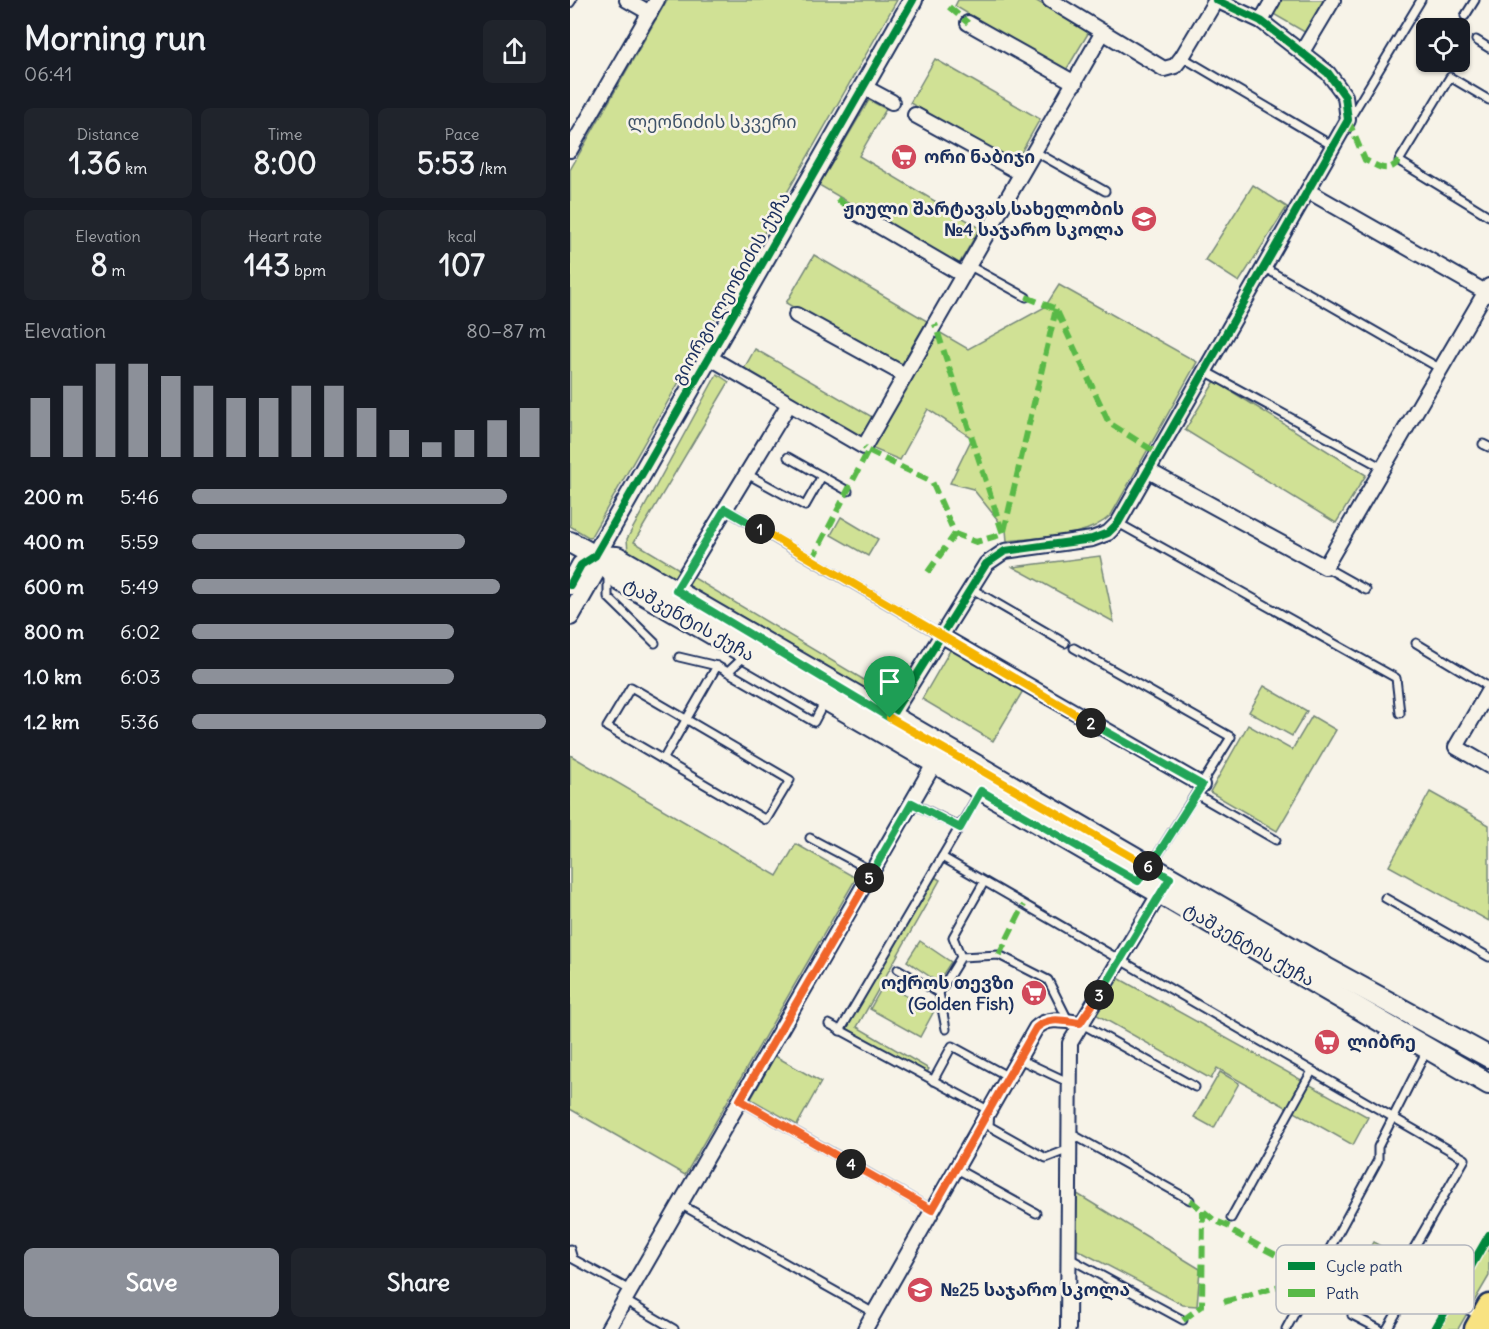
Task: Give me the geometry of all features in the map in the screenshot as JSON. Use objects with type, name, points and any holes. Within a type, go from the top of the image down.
[{"type":"main road","points":[[570,542],[595,556]]},
{"type":"main road","name":"ტაშკენტის ქუჩა","points":[[595,556],[609,572],[934,764],[981,791],[1144,874]]},
{"type":"main road","name":"ტაშკენტის ქუჩა","points":[[595,556],[617,557],[676,590],[1489,1084]]},
{"type":"main road","name":"ტაშკენტის ქუჩა","points":[[1165,886],[1326,968],[1489,1057]]},
{"type":"street","points":[[627,0],[650,13]]},
{"type":"street","points":[[570,150],[657,0]]},
{"type":"street","name":"გიორგი ლეონიძის ქუჩა","points":[[570,615],[594,574],[595,556],[913,0]]},
{"type":"street","points":[[890,718],[972,590],[986,564],[1005,551],[1092,540],[1107,533],[1118,523],[1203,370],[1348,120],[1345,96],[1328,72],[1261,21],[1216,0],[1182,57],[1175,66],[1164,69],[1050,0]]},
{"type":"street","points":[[1261,21],[1273,0]]},
{"type":"street","points":[[1302,52],[1333,0]]},
{"type":"street","points":[[968,23],[1075,83]]},
{"type":"street","points":[[709,357],[864,447],[1103,32]]},
{"type":"street","points":[[864,87],[892,102]]},
{"type":"street","points":[[915,115],[1021,173]]},
{"type":"street","points":[[1147,470],[1325,567],[1488,291],[1308,191]]},
{"type":"street","points":[[855,212],[966,270]]},
{"type":"street","points":[[796,315],[905,375]]},
{"type":"street","points":[[676,590],[789,404]]},
{"type":"street","name":"გიორგი ლეონიძის ქუჩა","points":[[570,585],[581,565],[595,556]]},
{"type":"street","points":[[942,636],[1199,790]]},
{"type":"street","points":[[1489,688],[1456,747],[1489,766]]},
{"type":"street","points":[[608,1329],[934,764]]},
{"type":"street","points":[[1068,1329],[1070,1043],[1075,1022],[1121,960],[1165,886]]},
{"type":"street","points":[[865,1329],[1036,1028],[1042,1022],[1052,1020],[1075,1022]]},
{"type":"lane","points":[[1348,120],[1420,0]]},
{"type":"lane","points":[[1465,16],[1475,0]]},
{"type":"lane","points":[[1476,40],[1489,48]]},
{"type":"lane","points":[[1182,57],[1333,146]]},
{"type":"lane","points":[[1489,100],[1450,77],[1399,161],[1489,216]]},
{"type":"lane","points":[[1034,151],[1105,191]]},
{"type":"lane","points":[[1263,267],[1441,369]]},
{"type":"lane","points":[[966,270],[1026,297]]},
{"type":"lane","points":[[1203,370],[1383,468]]},
{"type":"lane","points":[[788,457],[849,492]]},
{"type":"lane","points":[[747,474],[805,506],[822,476]]},
{"type":"lane","points":[[725,509],[942,636]]},
{"type":"lane","points":[[1118,523],[1396,678],[1400,713]]},
{"type":"lane","points":[[1325,567],[1366,590]]},
{"type":"lane","points":[[609,572],[608,597],[655,643]]},
{"type":"lane","points":[[972,590],[1065,643]]},
{"type":"lane","points":[[1416,643],[1489,688]]},
{"type":"lane","points":[[1074,648],[1231,736],[1144,874]]},
{"type":"lane","points":[[728,672],[746,654]]},
{"type":"lane","points":[[679,657],[717,666],[814,722],[826,700]]},
{"type":"lane","points":[[663,760],[717,666]]},
{"type":"lane","points":[[631,687],[790,780],[766,820],[663,760],[607,727],[631,687]]},
{"type":"lane","points":[[1199,790],[1276,840]]},
{"type":"lane","points":[[840,1030],[981,791]]},
{"type":"lane","points":[[912,803],[960,828]]},
{"type":"lane","points":[[810,838],[872,871]]},
{"type":"lane","points":[[942,857],[1465,1159],[1416,1245]]},
{"type":"lane","points":[[961,957],[953,937],[984,882]]},
{"type":"lane","points":[[1385,898],[1489,957]]},
{"type":"lane","points":[[961,957],[999,955],[1048,980],[1075,1022],[1195,1087]]},
{"type":"lane","points":[[946,1029],[939,993],[961,957]]},
{"type":"lane","points":[[898,969],[939,993]]},
{"type":"lane","points":[[829,1024],[990,1111],[989,1126],[1046,1158],[1070,1149]]},
{"type":"lane","points":[[933,1081],[952,1047],[1009,1077]]},
{"type":"lane","points":[[1332,1245],[1378,1160],[1378,1147],[1428,1048]]},
{"type":"lane","points":[[1018,1059],[1070,1083]]},
{"type":"lane","points":[[1231,1218],[1312,1071]]},
{"type":"lane","points":[[740,1100],[932,1210]]},
{"type":"lane","points":[[1070,1133],[1190,1200]]},
{"type":"lane","points":[[955,1168],[1036,1213]]},
{"type":"lane","points":[[680,1203],[874,1313]]},
{"type":"lane","points":[[570,1249],[573,1259],[674,1329]]},
{"type":"lane","points":[[1068,1257],[1183,1320]]},
{"type":"lane","points":[[1286,1329],[1294,1314]]},
{"type":"lane","points":[[1387,1329],[1396,1314]]},
{"type":"lane","points":[[1352,1315],[1379,1329]]},
{"type":"green space","name":"ლეონიძის სკვერი","points":[[667,0],[897,0],[590,538],[570,526],[570,170]]},
{"type":"green space","points":[[958,0],[1035,0],[1089,32],[1065,72],[955,6]]},
{"type":"green space","points":[[1277,0],[1328,0],[1308,34],[1270,12]]},
{"type":"green space","points":[[935,59],[1040,119],[1015,163],[910,103]]},
{"type":"green space","points":[[869,100],[886,109],[859,156],[980,228],[958,266],[819,185]]},
{"type":"green space","points":[[1253,185],[1287,207],[1239,282],[1205,260]]},
{"type":"green space","points":[[814,255],[927,321],[899,369],[786,303]]},
{"type":"green space","points":[[1059,285],[1197,362],[1111,515],[1101,523],[1076,533],[1007,541],[1006,530],[973,489],[950,483],[972,438],[928,409],[900,460],[871,448],[939,332],[968,349],[1045,307]]},
{"type":"green space","points":[[755,349],[874,418],[861,440],[742,372]]},
{"type":"green space","points":[[717,374],[729,382],[634,542],[891,696],[885,706],[765,630],[628,552],[627,539]]},
{"type":"green space","points":[[1215,381],[1366,475],[1336,523],[1185,430]]},
{"type":"green space","points":[[841,517],[878,539],[868,556],[831,535]]},
{"type":"green space","points":[[1100,556],[1114,622],[1013,567]]},
{"type":"green space","points":[[952,647],[1024,689],[993,741],[922,699]]},
{"type":"green space","points":[[1264,686],[1307,711],[1292,736],[1249,712]]},
{"type":"green space","points":[[1312,716],[1336,730],[1277,831],[1210,792],[1248,725],[1292,750]]},
{"type":"green space","points":[[570,755],[777,876],[796,844],[856,878],[685,1175],[570,1109]]},
{"type":"green space","points":[[1430,792],[1489,825],[1489,921],[1389,866]]},
{"type":"green space","points":[[933,876],[940,880],[857,1027],[929,1069],[926,1074],[846,1028]]},
{"type":"green space","points":[[920,941],[951,962],[938,982],[907,961]]},
{"type":"green space","points":[[1111,974],[1368,1117],[1353,1145],[1217,1068],[1211,1079],[1090,1011]]},
{"type":"green space","points":[[884,984],[934,1011],[920,1037],[870,1009]]},
{"type":"green space","points":[[775,1056],[821,1082],[797,1125],[751,1099]]},
{"type":"green space","points":[[1220,1072],[1239,1083],[1214,1128],[1194,1117]]},
{"type":"green space","points":[[1074,1192],[1200,1269],[1197,1306],[1183,1305],[1074,1248]]},
{"type":"green space","points":[[1489,1235],[1489,1276],[1474,1302],[1474,1261]]},
{"type":"green space","points":[[1444,1314],[1467,1314],[1458,1329],[1435,1329]]},
{"type":"marked path","points":[[949,7],[968,23]]},
{"type":"marked path","points":[[1348,120],[1365,160],[1387,168],[1399,161]]},
{"type":"marked path","points":[[837,199],[855,212]]},
{"type":"marked path","points":[[1026,297],[1056,309],[1109,423],[1157,453]]},
{"type":"marked path","points":[[1004,531],[1056,309]]},
{"type":"marked path","points":[[868,451],[932,482],[955,534],[976,542],[1003,534],[935,324]]},
{"type":"marked path","points":[[812,560],[868,451],[864,447]]},
{"type":"marked path","points":[[928,572],[955,534]]},
{"type":"marked path","points":[[999,955],[1024,905]]},
{"type":"marked path","points":[[1190,1200],[1214,1220],[1230,1227]]},
{"type":"marked path","points":[[1183,1320],[1202,1306],[1203,1211]]},
{"type":"marked path","points":[[1233,1232],[1276,1255]]},
{"type":"marked path","points":[[1224,1302],[1276,1287]]},
{"type":"cycle path","points":[[570,585],[581,565],[595,556],[913,0]]},
{"type":"cycle path","points":[[890,718],[986,564],[1005,551],[1092,539],[1108,533],[1118,523],[1348,120],[1345,96],[1328,73],[1261,21],[1216,0]]},
{"type":"cycle path","points":[[1474,1261],[1489,1235]]},
{"type":"cycle path","points":[[1435,1329],[1444,1314]]},
{"type":"place","name":"ორი ნაბიჯი","points":[[904,157]]},
{"type":"place","name":"ჟიული შარტავას სახელობის №4 საჯარო სკოლა","points":[[1144,219]]},
{"type":"place","name":"ოქროს თევზი (Golden Fish)","points":[[1034,993]]},
{"type":"place","name":"ლიბრე","points":[[1327,1042]]},
{"type":"place","name":"№25 საჯარო სკოლა","points":[[920,1290]]},
{"type":"route","points":[[890,718],[676,590],[725,509],[1202,785],[1150,867],[1170,878],[1121,960],[1080,1023],[1052,1020],[1042,1022],[1036,1028],[932,1210],[740,1100],[912,803],[960,828],[981,791],[1138,881],[1150,867],[890,718]]}]
